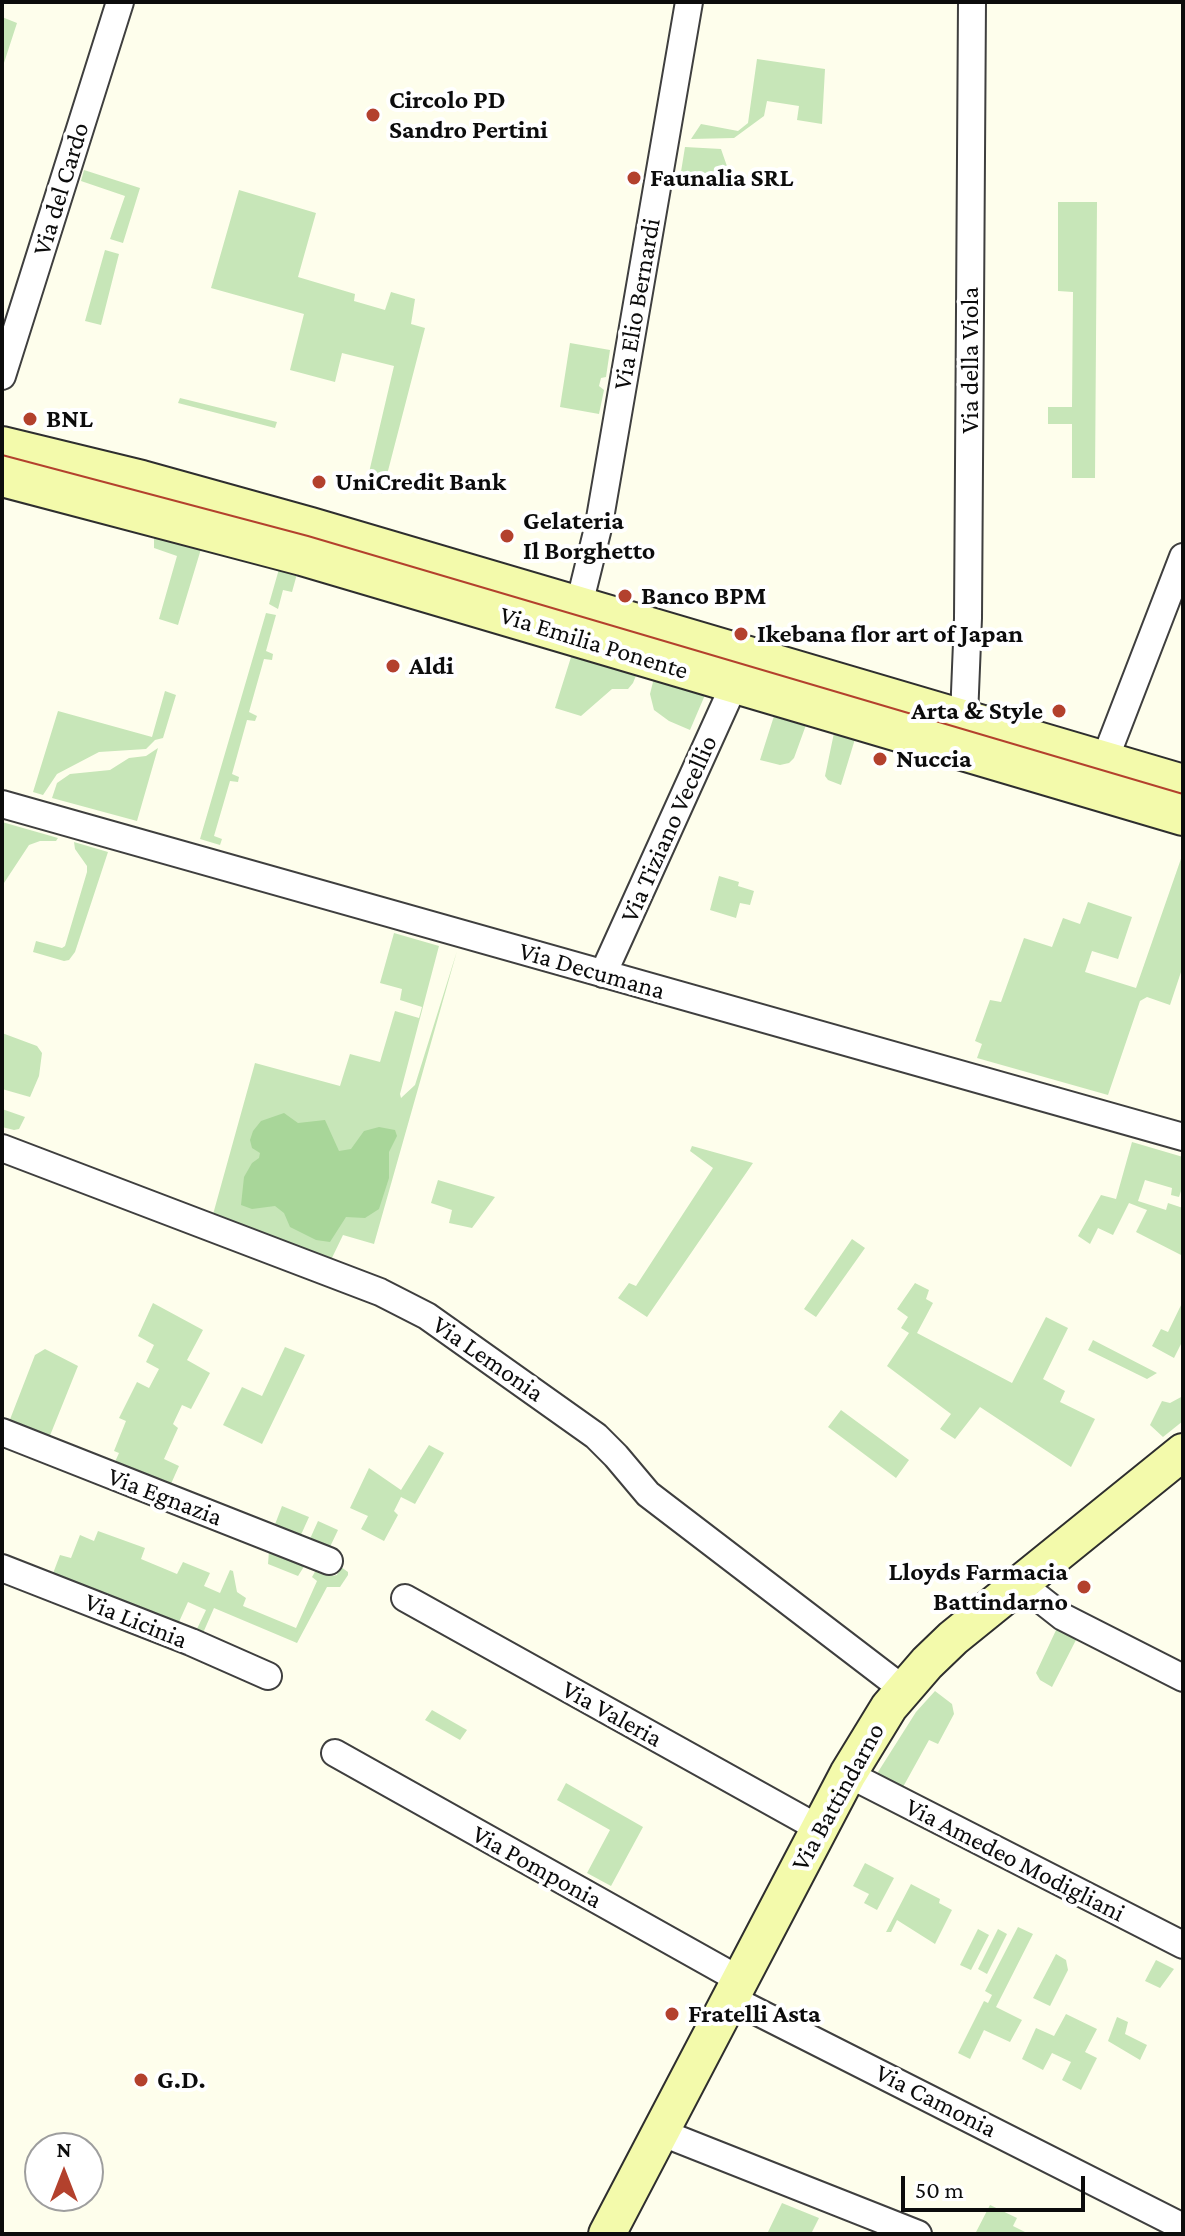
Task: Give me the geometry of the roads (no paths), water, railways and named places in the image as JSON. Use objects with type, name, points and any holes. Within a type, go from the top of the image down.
[{"type":"main road","name":"Via Emilia Ponente","points":[[2,445],[142,479],[311,526],[1183,783]]},
{"type":"main road","name":"Via Emilia Ponente","points":[[2,478],[302,557],[1183,817]]},
{"type":"main road","name":"Via Battindarno","points":[[607,2234],[848,1774],[870,1735],[903,1689],[953,1638],[1183,1452]]},
{"type":"street","name":"Via del Cardo","points":[[2,376],[120,2]]},
{"type":"street","name":"Via Elio Bernardi","points":[[579,605],[599,524],[689,2]]},
{"type":"street","name":"Via della Viola","points":[[964,717],[968,618],[972,2]]},
{"type":"street","points":[[1105,759],[1183,557]]},
{"type":"street","name":"Via Tiziano Vecellio","points":[[603,974],[734,685]]},
{"type":"street","name":"Via Decumana","points":[[2,804],[1183,1137]]},
{"type":"street","name":"Via Lemonia","points":[[2,1148],[380,1292],[427,1316],[596,1436],[648,1494],[903,1689]]},
{"type":"street","name":"Via Egnazia","points":[[2,1432],[329,1561]]},
{"type":"street","name":"Via Licinia","points":[[2,1568],[191,1642],[268,1676]]},
{"type":"street","points":[[1021,1584],[1063,1617],[1183,1678]]},
{"type":"street","name":"Via Valeria","points":[[405,1598],[820,1829]]},
{"type":"street","name":"Via Pomponia","points":[[335,1753],[735,1989]]},
{"type":"street","name":"Via Amedeo Modigliani","points":[[848,1774],[1183,1945]]},
{"type":"street","name":"Via Camonia","points":[[735,1989],[1183,2227]]},
{"type":"street","points":[[660,2132],[918,2234]]},
{"type":"tram line","points":[[2,455],[308,536],[1183,794]]},
{"type":"place","name":"Circolo PD Sandro Pertini","points":[[373,115]]},
{"type":"place","name":"Faunalia SRL","points":[[634,178]]},
{"type":"place","name":"BNL","points":[[30,419]]},
{"type":"place","name":"UniCredit Bank","points":[[319,482]]},
{"type":"place","name":"Gelateria Il Borghetto","points":[[507,536]]},
{"type":"place","name":"Banco BPM","points":[[625,596]]},
{"type":"place","name":"Ikebana flor art of Japan","points":[[741,634]]},
{"type":"place","name":"Aldi","points":[[393,666]]},
{"type":"place","name":"Arta & Style","points":[[1059,711]]},
{"type":"place","name":"Nuccia","points":[[880,759]]},
{"type":"place","name":"Lloyds Farmacia Battindarno","points":[[1084,1587]]},
{"type":"place","name":"Fratelli Asta","points":[[672,2014]]},
{"type":"place","name":"G.D.","points":[[141,2080]]}]
